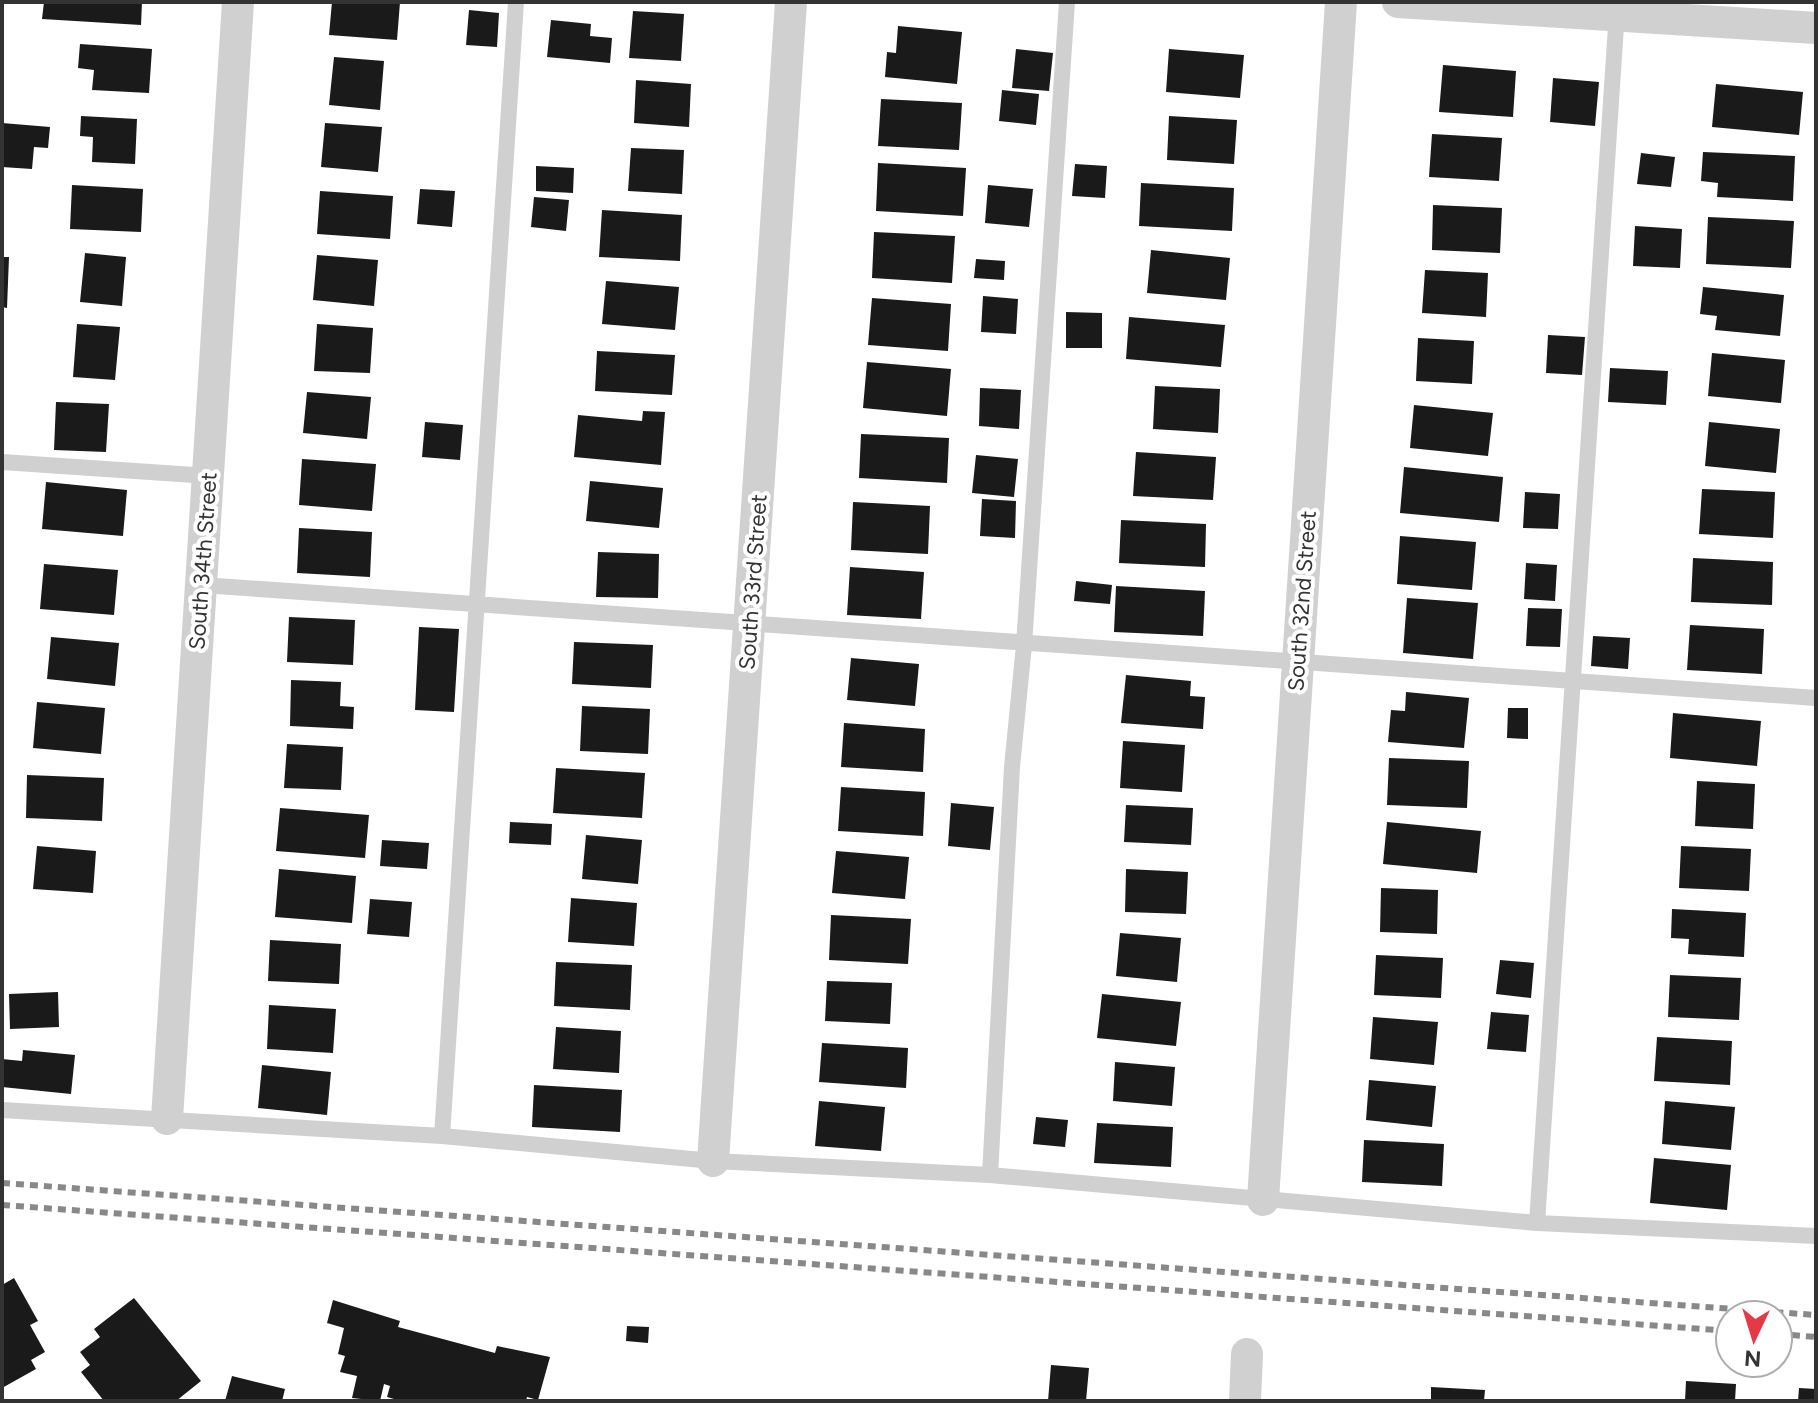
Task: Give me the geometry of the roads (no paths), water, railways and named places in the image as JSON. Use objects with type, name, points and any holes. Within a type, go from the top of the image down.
[{"type":"street","name":"South 34th Street","points":[[167,1119],[238,2]]},
{"type":"street","name":"South 33rd Street","points":[[713,1161],[791,2]]},
{"type":"street","name":"South 32nd Street","points":[[1263,1200],[1341,2]]},
{"type":"street","points":[[1398,2],[1617,7],[1816,28]]},
{"type":"street","points":[[1245,1401],[1247,1354]]},
{"type":"lane","points":[[442,1136],[516,2]]},
{"type":"lane","points":[[990,1175],[1012,767],[1024,645],[1067,2]]},
{"type":"lane","points":[[1537,1223],[1617,7]]},
{"type":"lane","points":[[2,462],[209,476]]},
{"type":"lane","points":[[202,585],[477,607],[1816,698]]},
{"type":"lane","points":[[2,1110],[442,1136],[713,1161],[990,1175],[1537,1223],[1816,1236]]},
{"type":"railway","points":[[2,1183],[1816,1315]]},
{"type":"railway","points":[[2,1205],[1714,1330]]},
{"type":"railway","points":[[1794,1335],[1816,1337]]}]
